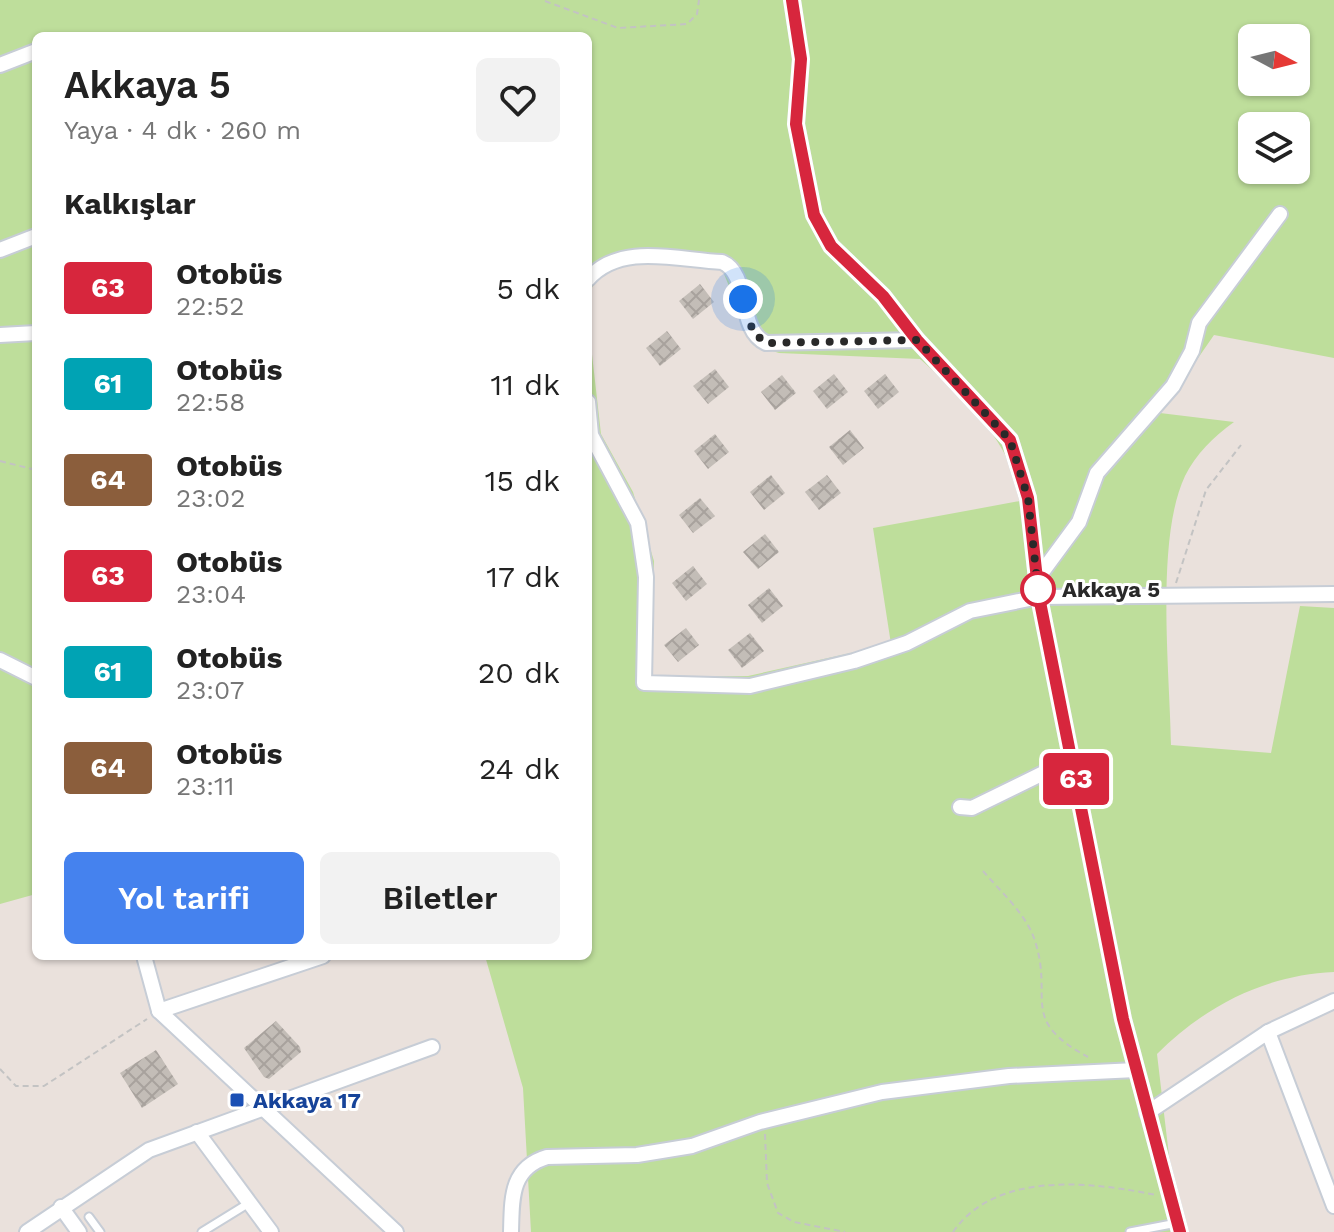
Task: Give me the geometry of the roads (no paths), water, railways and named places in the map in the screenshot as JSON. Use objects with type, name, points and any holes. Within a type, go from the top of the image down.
[{"type":"street","points":[[792,0],[801,59],[796,124],[814,215],[831,246],[883,296],[917,340],[1010,440],[1028,498],[1038,587],[1123,1019],[1179,1228]]},
{"type":"street","points":[[0,65],[32,53]]},
{"type":"street","points":[[1038,587],[1079,522],[1097,473],[1173,386],[1192,351],[1199,323],[1280,214]]},
{"type":"street","points":[[0,250],[32,238]]},
{"type":"street","points":[[592,276],[610,261],[626,256],[722,262],[733,271],[753,332],[766,343],[917,340]]},
{"type":"street","points":[[0,335],[32,333]]},
{"type":"street","points":[[592,439],[638,523],[646,577],[644,683],[750,686],[854,661],[907,643],[970,611],[1038,587],[1173,594],[1334,594]]},
{"type":"street","points":[[0,660],[32,676]]},
{"type":"street","points":[[960,807],[972,808],[1072,759]]},
{"type":"street","points":[[145,960],[159,1011],[265,1106],[396,1232]]},
{"type":"street","points":[[159,1011],[311,960]]},
{"type":"street","points":[[1147,1113],[1268,1032],[1334,1001]]},
{"type":"street","points":[[1268,1032],[1334,1206]]},
{"type":"street","points":[[27,1232],[149,1150],[432,1047]]},
{"type":"street","points":[[511,1232],[516,1180],[534,1161],[580,1155],[637,1155],[692,1146],[765,1121],[882,1092],[1009,1076],[1136,1070]]},
{"type":"street","points":[[197,1132],[271,1232]]},
{"type":"street","points":[[61,1207],[79,1232]]},
{"type":"lane","points":[[202,1232],[249,1203]]},
{"type":"lane","points":[[89,1217],[100,1232]]},
{"type":"lane","points":[[1130,1232],[1179,1228]]},
{"type":"place","name":"Akkaya 5","points":[[1038,589]]},
{"type":"place","name":"Akkaya 17","points":[[237,1100]]}]
